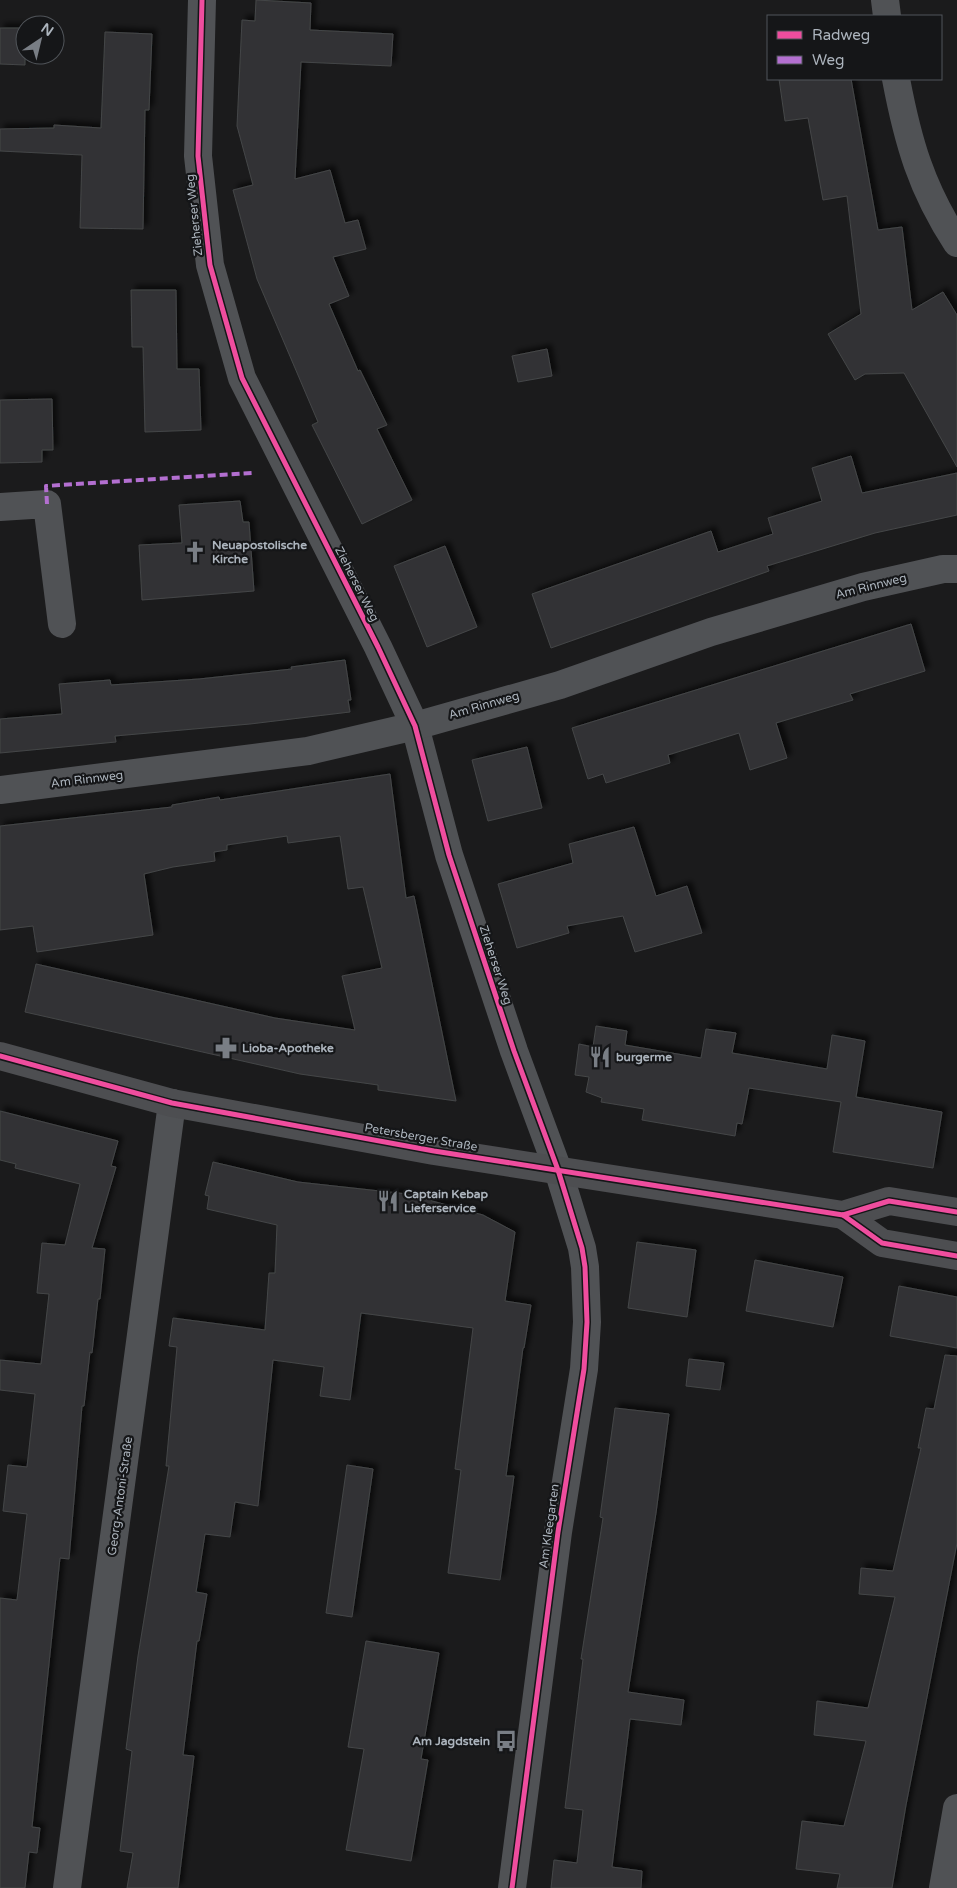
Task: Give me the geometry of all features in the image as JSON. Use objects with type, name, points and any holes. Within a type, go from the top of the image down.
[{"type":"main road","name":"Petersberger Straße","points":[[0,1056],[172,1103],[434,1151],[843,1215],[889,1201],[957,1212]]},
{"type":"main road","name":"Petersberger Straße","points":[[843,1215],[882,1243],[957,1256]]},
{"type":"street","name":"Zieherser Weg","points":[[202,0],[198,156],[210,265],[242,378],[378,647],[415,726],[449,855],[514,1051],[558,1170]]},
{"type":"street","points":[[885,0],[888,15]]},
{"type":"street","points":[[896,80],[906,131],[914,159],[927,190],[957,243]]},
{"type":"street","points":[[0,507],[48,504],[62,624]]},
{"type":"street","name":"Am Rinnweg","points":[[0,790],[308,751],[415,726],[560,684],[711,632],[862,587],[943,569],[957,569]]},
{"type":"street","name":"Georg-Antoni-Straße","points":[[67,1888],[172,1103]]},
{"type":"street","name":"Am Kleegarten","points":[[512,1888],[558,1532],[585,1360],[587,1322],[585,1267],[582,1248],[558,1170]]},
{"type":"street","points":[[943,1888],[957,1808]]},
{"type":"building","points":[[256,0],[311,3],[310,30],[393,34],[391,66],[301,62],[295,179],[330,170],[345,223],[358,220],[366,249],[333,257],[349,296],[329,304],[358,371],[360,370],[387,425],[377,429],[412,500],[362,524],[312,425],[318,422],[257,279],[233,190],[253,185],[237,126],[242,20],[255,21]]},
{"type":"building","points":[[0,28],[15,28],[15,65],[0,64]]},
{"type":"building","points":[[105,32],[152,34],[149,110],[145,110],[143,229],[80,228],[82,155],[0,151],[0,129],[54,128],[54,125],[101,128]]},
{"type":"building","points":[[779,80],[851,80],[878,230],[902,227],[912,310],[943,292],[957,315],[957,467],[904,373],[865,374],[855,380],[828,334],[861,314],[847,196],[823,200],[808,118],[785,121]]},
{"type":"building","points":[[131,290],[176,290],[177,369],[199,369],[201,430],[145,432],[143,347],[132,347]]},
{"type":"building","points":[[547,349],[552,376],[518,382],[512,356]]},
{"type":"building","points":[[52,399],[53,450],[42,450],[42,462],[0,463],[0,400]]},
{"type":"building","points":[[851,456],[862,493],[957,473],[957,515],[875,533],[767,566],[769,571],[551,648],[532,594],[711,531],[718,552],[773,534],[768,518],[822,501],[812,468]]},
{"type":"building","name":"Neuapostolische Kirche","points":[[240,501],[243,522],[249,522],[254,591],[142,600],[139,545],[182,543],[179,505]]},
{"type":"building","points":[[445,546],[477,627],[427,647],[394,566]]},
{"type":"building","points":[[911,624],[925,671],[850,694],[853,700],[776,723],[787,758],[750,770],[739,733],[668,755],[670,763],[606,783],[603,774],[588,779],[572,728]]},
{"type":"building","points":[[345,660],[351,700],[348,700],[350,712],[250,724],[115,736],[116,742],[0,753],[0,719],[62,714],[59,684],[110,680],[111,685],[199,679],[292,669],[291,667]]},
{"type":"building","points":[[527,747],[542,808],[488,821],[472,760]]},
{"type":"building","points":[[390,774],[406,898],[414,896],[456,1101],[378,1090],[378,1085],[300,1074],[25,1012],[36,964],[275,1018],[355,1030],[342,976],[382,968],[363,887],[348,889],[340,836],[288,843],[287,836],[227,845],[227,850],[214,852],[215,861],[173,867],[144,874],[153,935],[37,952],[33,926],[0,930],[0,826],[172,807],[172,805],[219,797],[220,800]]},
{"type":"building","points":[[634,827],[656,896],[687,886],[702,933],[635,952],[623,916],[567,926],[569,933],[517,948],[498,884],[573,863],[569,844]]},
{"type":"building","points":[[596,1026],[627,1031],[625,1045],[701,1058],[706,1029],[736,1033],[732,1053],[827,1069],[832,1035],[865,1041],[856,1097],[942,1112],[933,1168],[833,1152],[841,1102],[749,1088],[742,1124],[737,1123],[735,1136],[642,1120],[644,1109],[601,1102],[602,1098],[586,1092],[589,1077],[575,1075],[579,1044],[593,1047]]},
{"type":"building","points":[[0,1111],[118,1141],[111,1166],[116,1167],[92,1248],[105,1249],[100,1299],[98,1299],[92,1353],[90,1352],[84,1406],[82,1406],[69,1559],[60,1558],[32,1827],[40,1828],[37,1853],[29,1852],[25,1888],[0,1888],[0,1598],[17,1600],[27,1514],[3,1511],[8,1465],[27,1467],[35,1394],[0,1390],[0,1360],[41,1364],[49,1294],[37,1293],[42,1243],[65,1245],[80,1184],[15,1168],[16,1164],[0,1160]]},
{"type":"building","points":[[213,1162],[298,1182],[407,1194],[483,1215],[515,1232],[505,1301],[531,1305],[523,1348],[506,1476],[514,1476],[500,1580],[448,1573],[461,1470],[455,1469],[473,1328],[361,1313],[350,1400],[320,1396],[324,1367],[273,1360],[258,1506],[235,1502],[230,1537],[205,1534],[196,1592],[207,1594],[199,1641],[197,1641],[183,1755],[194,1756],[178,1888],[127,1888],[133,1853],[120,1851],[132,1751],[126,1749],[138,1656],[169,1466],[166,1466],[177,1347],[169,1346],[173,1318],[265,1330],[269,1273],[275,1273],[277,1225],[207,1209],[209,1196],[205,1195]]},
{"type":"building","points":[[637,1242],[696,1250],[687,1317],[628,1308]]},
{"type":"building","points":[[755,1260],[843,1277],[833,1327],[746,1311]]},
{"type":"building","points":[[899,1286],[957,1297],[957,1348],[890,1336]]},
{"type":"building","points":[[945,1355],[957,1356],[957,1543],[906,1805],[892,1888],[837,1888],[840,1874],[796,1869],[802,1821],[844,1826],[866,1741],[814,1735],[817,1701],[868,1708],[895,1597],[859,1594],[861,1568],[893,1571],[921,1448],[918,1448],[926,1408],[934,1409]]},
{"type":"building","points":[[689,1359],[724,1363],[720,1390],[686,1386]]},
{"type":"building","points":[[615,1408],[669,1414],[656,1513],[628,1692],[684,1700],[681,1725],[630,1719],[612,1867],[642,1871],[641,1888],[551,1888],[554,1860],[577,1863],[583,1810],[565,1808],[583,1659],[581,1659],[603,1518],[600,1517]]},
{"type":"building","points":[[347,1465],[373,1469],[352,1617],[326,1613]]},
{"type":"building","points":[[366,1641],[439,1653],[421,1759],[428,1760],[411,1861],[346,1850],[364,1749],[348,1747]]},
{"type":"marked path","points":[[47,504],[46,486],[252,473]]},
{"type":"cycle path","points":[[202,0],[198,156],[210,265],[242,378],[378,647],[415,726],[449,855],[514,1051],[558,1170],[582,1248],[585,1267],[587,1322],[584,1369],[558,1532],[512,1888]]},
{"type":"cycle path","points":[[0,1056],[172,1103],[434,1151],[843,1215],[889,1201],[957,1212]]},
{"type":"cycle path","points":[[843,1215],[882,1243],[957,1256]]},
{"type":"place","name":"Neuapostolische Kirche","points":[[195,552]]},
{"type":"place","name":"Lioba-Apotheke","points":[[226,1048]]},
{"type":"place","name":"burgerme","points":[[600,1057]]},
{"type":"place","name":"Captain Kebap Lieferservice","points":[[388,1201]]},
{"type":"place","name":"Am Jagdstein","points":[[506,1741]]}]
